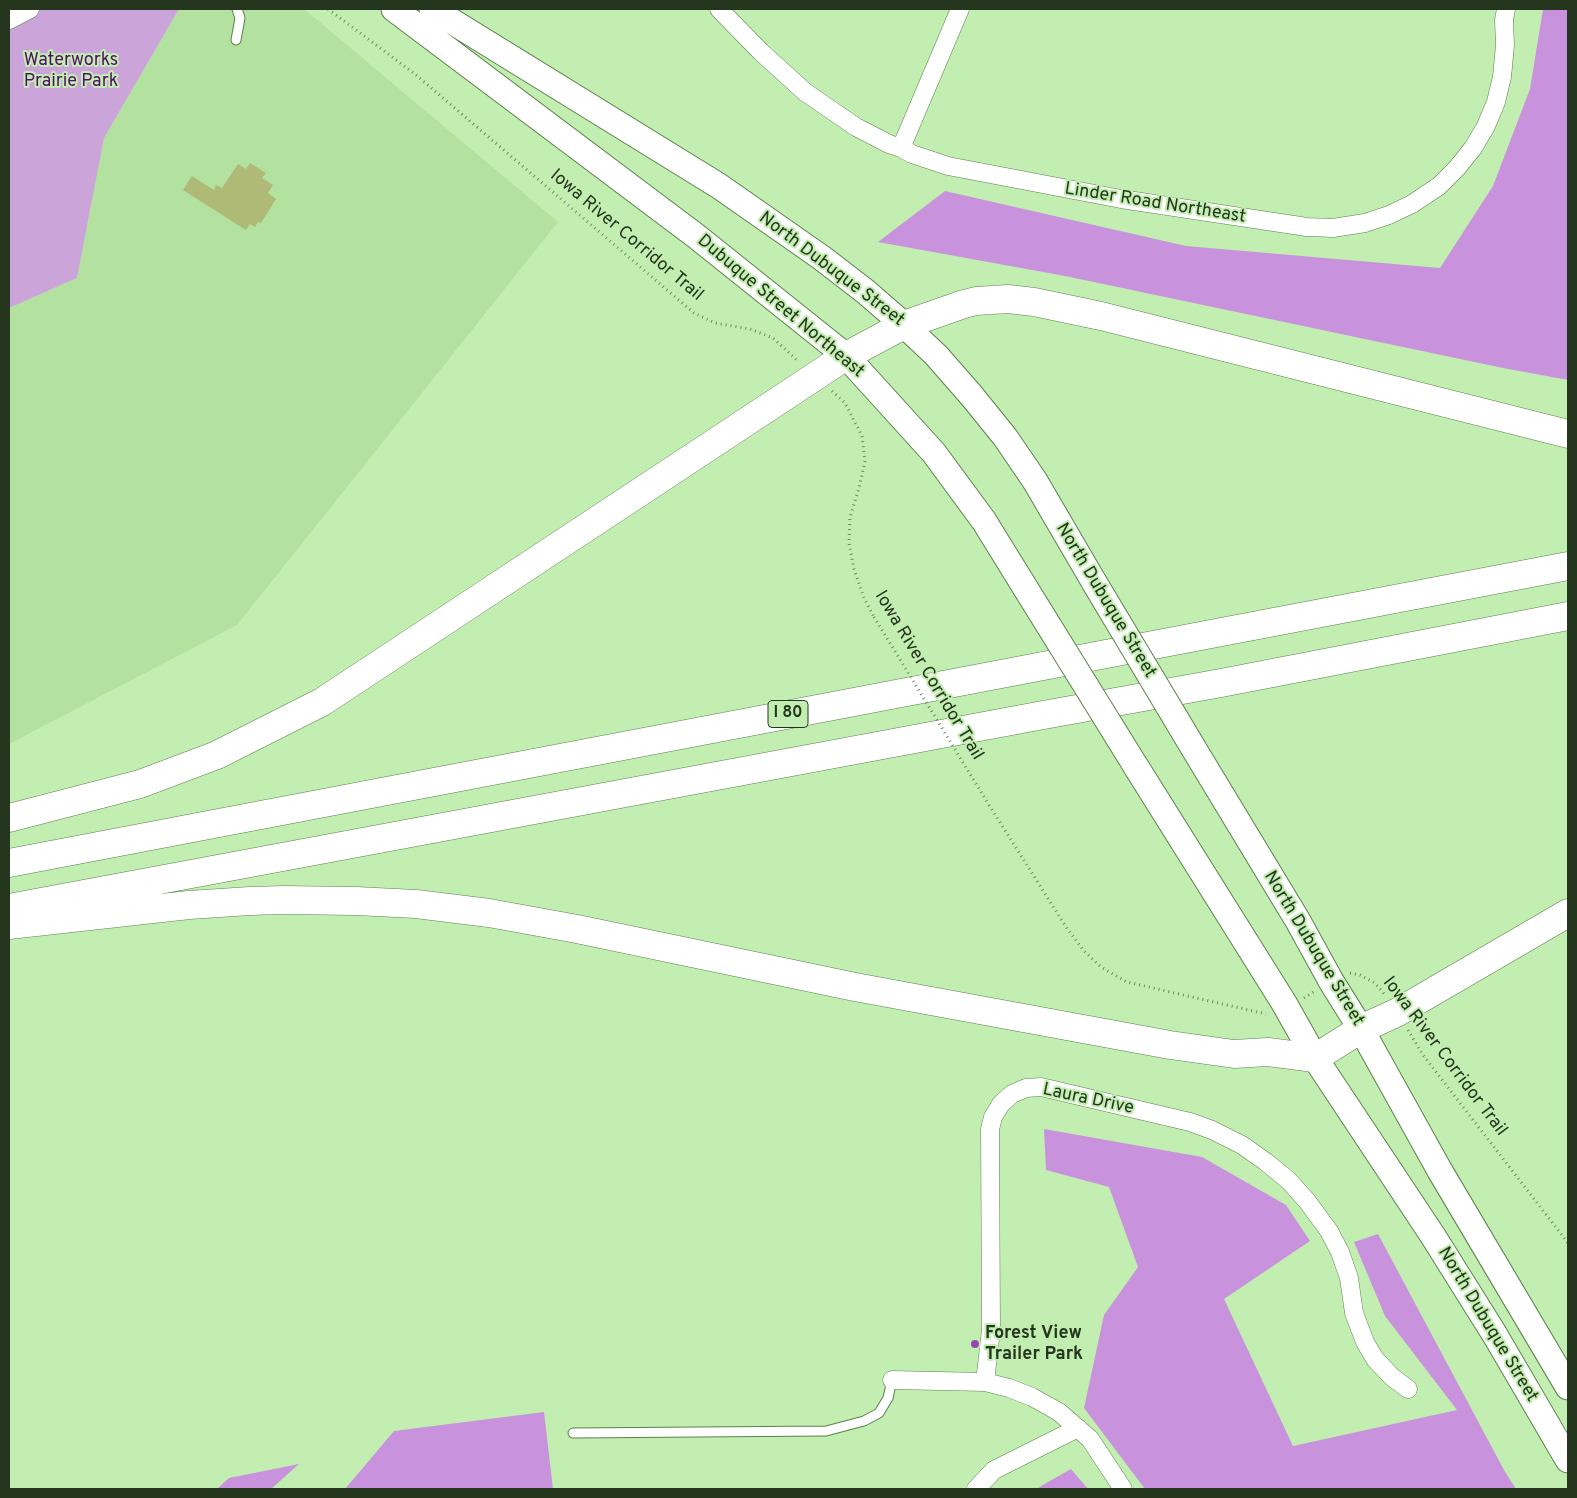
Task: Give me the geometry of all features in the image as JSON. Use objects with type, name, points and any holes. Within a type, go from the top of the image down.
[{"type":"highway","points":[[9,818],[140,784],[217,755],[322,702],[846,356],[904,325],[976,301],[1008,300],[1034,302],[1111,319],[1568,434]]},
{"type":"highway","name":"I 80","points":[[9,863],[1568,566]]},
{"type":"highway","points":[[9,908],[1038,716],[1221,684],[1568,616]]},
{"type":"highway","points":[[9,925],[189,905],[250,901],[356,900],[416,904],[488,913],[577,929],[855,987],[1170,1045],[1234,1054],[1268,1052],[1315,1058],[1361,1029],[1398,1012],[1568,913]]},
{"type":"main road","name":"Dubuque Street Northeast","points":[[394,9],[696,236],[846,356],[934,453],[984,521],[1085,684]]},
{"type":"main road","name":"North Dubuque Street","points":[[432,9],[719,186],[822,258],[866,292],[904,325],[936,355],[971,395],[1004,437],[1034,481],[1298,921],[1440,1171],[1568,1387]]},
{"type":"main road","name":"North Dubuque Street","points":[[1085,684],[1287,1008],[1315,1058],[1434,1236],[1495,1335],[1568,1460]]},
{"type":"street","points":[[9,20],[30,9]]},
{"type":"street","name":"Linder Road Northeast","points":[[719,9],[761,52],[805,92],[856,127],[912,154],[948,166],[1037,184],[1308,228],[1333,228],[1365,223],[1389,215],[1412,204],[1439,186],[1457,168],[1473,148],[1486,126],[1496,102],[1502,77],[1506,9]]},
{"type":"street","points":[[901,148],[960,9]]},
{"type":"street","name":"Laura Drive","points":[[985,1382],[991,1330],[990,1129],[993,1116],[1001,1104],[1012,1094],[1026,1088],[1041,1087],[1190,1122],[1212,1130],[1242,1145],[1288,1180],[1307,1201],[1329,1231],[1340,1252],[1349,1278],[1354,1313],[1365,1342],[1386,1371],[1408,1389]]},
{"type":"street","points":[[892,1380],[985,1382],[1009,1388],[1032,1397],[1059,1412],[1090,1439],[1123,1489]]},
{"type":"street","points":[[976,1489],[994,1470],[1078,1428]]},
{"type":"lane","points":[[236,40],[240,18],[237,9]]},
{"type":"lane","points":[[573,1433],[826,1430],[864,1421],[879,1413],[888,1398],[892,1380]]},
{"type":"path","name":"Iowa River Corridor Trail","points":[[328,9],[416,74],[694,313],[715,323],[750,329],[773,338],[845,403],[862,436],[864,461],[859,488],[850,516],[849,544],[854,569],[864,598],[989,805],[1066,927],[1084,951],[1101,967],[1127,982],[1264,1014],[1279,1012],[1350,972],[1376,983],[1398,1012],[1423,1055],[1568,1242]]},
{"type":"shaded area","points":[[179,9],[304,9],[558,222],[237,625],[9,744],[9,308],[77,278],[104,138]]},
{"type":"shaded area","points":[[1543,9],[1568,9],[1568,380],[1065,276],[878,242],[945,191],[1186,246],[1440,268],[1493,186],[1530,89]]},
{"type":"shaded area","points":[[1044,1129],[1202,1157],[1286,1205],[1310,1241],[1224,1299],[1293,1446],[1457,1410],[1385,1316],[1354,1242],[1378,1234],[1504,1470],[1516,1489],[1145,1489],[1084,1408],[1104,1315],[1138,1267],[1109,1187],[1046,1170]]},
{"type":"shaded area","points":[[544,1412],[553,1489],[345,1489],[394,1431]]},
{"type":"shaded area","points":[[299,1464],[271,1489],[217,1489],[229,1478]]},
{"type":"shaded area","points":[[1071,1469],[1088,1489],[1036,1489]]},
{"type":"green space","name":"Waterworks Prairie Park","points":[[9,9],[179,9],[104,138],[77,278],[9,308]]},
{"type":"building","points":[[250,163],[266,173],[262,178],[273,185],[268,193],[276,199],[261,223],[258,222],[255,227],[250,224],[246,230],[183,190],[192,176],[214,190],[216,185],[222,188],[238,164],[246,169]]},
{"type":"place","name":"Forest View Trailer Park","points":[[975,1344]]}]
